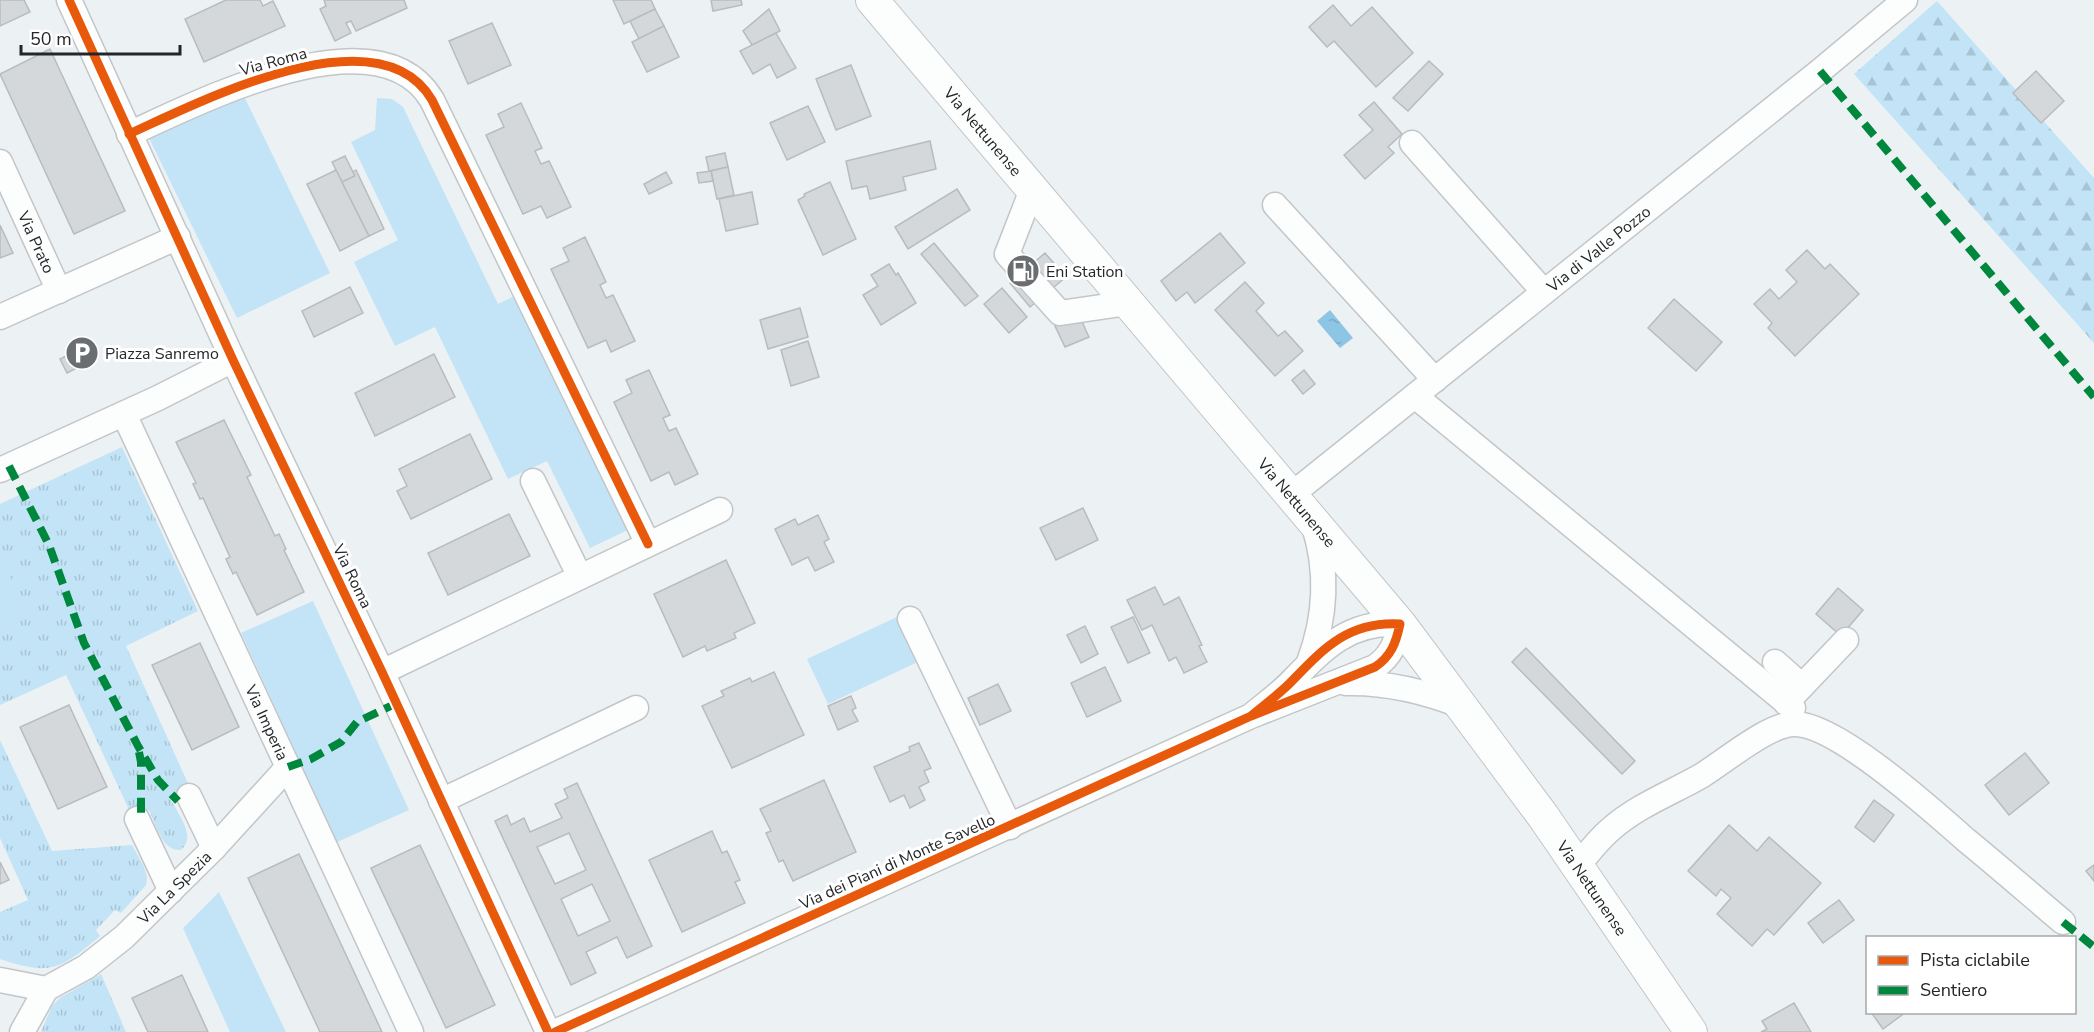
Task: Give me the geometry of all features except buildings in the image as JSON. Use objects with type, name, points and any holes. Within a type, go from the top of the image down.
[{"type":"main road","name":"Via Nettunense","points":[[872,0],[1400,624],[1578,866],[1691,1032]]},
{"type":"street","name":"Via Roma","points":[[69,0],[233,360],[382,672],[548,1032]]},
{"type":"street","name":"Via di Valle Pozzo","points":[[1291,495],[1820,71],[1905,0]]},
{"type":"street","name":"Via Roma","points":[[129,134],[242,84],[300,67],[347,63],[372,64],[397,69],[417,81],[432,100],[648,544]]},
{"type":"street","points":[[1412,143],[1544,292]]},
{"type":"street","name":"Via Prato","points":[[0,162],[60,291]]},
{"type":"street","points":[[1032,190],[1007,254],[1060,313],[1128,303]]},
{"type":"street","points":[[1275,205],[1435,380]]},
{"type":"street","points":[[0,317],[178,237]]},
{"type":"street","points":[[0,470],[124,414],[233,360]]},
{"type":"street","points":[[1415,396],[1794,699]]},
{"type":"street","name":"Via Imperia","points":[[124,414],[411,1032]]},
{"type":"street","points":[[533,481],[580,577]]},
{"type":"street","points":[[382,672],[720,510]]},
{"type":"street","points":[[1309,662],[1316,643],[1324,590],[1322,557],[1312,521]]},
{"type":"street","points":[[910,619],[1010,827]]},
{"type":"street","points":[[1383,623],[1400,624],[1394,646],[1383,662],[1337,683],[1311,691],[1251,716],[1330,645],[1365,626],[1383,623]]},
{"type":"street","points":[[1794,699],[1846,640]]},
{"type":"street","points":[[1775,662],[1794,699]]},
{"type":"street","points":[[1337,683],[1360,682],[1390,685],[1430,694],[1462,706]]},
{"type":"street","points":[[441,801],[636,708]]},
{"type":"street","name":"Via dei Piani di Monte Savello","points":[[555,1032],[1251,716]]},
{"type":"street","points":[[1578,866],[1598,841],[1626,818],[1719,765],[1768,732],[1787,724],[1796,723],[1832,737],[1886,773],[2063,922]]},
{"type":"street","name":"Via La Spezia","points":[[46,989],[73,975],[106,953],[214,848],[288,768]]},
{"type":"street","points":[[189,796],[214,848]]},
{"type":"street","points":[[137,819],[171,891]]},
{"type":"street","points":[[0,980],[46,989],[22,1032]]},
{"type":"green space","points":[[1937,1],[2094,178],[2094,343],[1854,74]]},
{"type":"green space","points":[[241,90],[330,273],[237,318],[148,136]]},
{"type":"green space","points":[[377,98],[392,99],[403,107],[498,304],[517,295],[630,529],[590,548],[547,461],[508,479],[435,327],[395,346],[354,262],[398,240],[351,142],[375,130]]},
{"type":"green space","points":[[122,447],[198,611],[126,646],[191,790],[171,800],[187,832],[185,845],[181,850],[169,847],[164,842],[149,810],[133,818],[66,675],[0,705],[0,504]]},
{"type":"green space","points":[[0,557],[28,611],[0,625]]},
{"type":"green space","points":[[313,601],[409,810],[337,842],[241,633]]},
{"type":"green space","points":[[899,616],[920,661],[828,704],[807,659]]},
{"type":"green space","points":[[0,740],[52,851],[132,845],[143,864],[146,875],[146,885],[121,913],[115,910],[96,930],[100,936],[75,956],[54,967],[31,967],[0,959],[0,912],[28,900],[0,838]]},
{"type":"green space","points":[[219,892],[286,1032],[230,1032],[183,928]]},
{"type":"green space","points":[[101,974],[126,1032],[41,1032],[52,1006],[60,998]]},
{"type":"water","points":[[1330,310],[1353,338],[1340,348],[1317,321]]},
{"type":"marked path","points":[[1820,71],[2094,397]]},
{"type":"marked path","points":[[9,466],[49,545],[84,643],[158,780],[178,801]]},
{"type":"marked path","points":[[288,767],[311,759],[341,742],[357,722],[397,703]]},
{"type":"marked path","points":[[139,752],[141,818]]},
{"type":"marked path","points":[[2063,922],[2094,947]]},
{"type":"cycle path","points":[[69,0],[233,360],[382,672],[548,1032]]},
{"type":"cycle path","points":[[129,134],[198,103],[286,71],[331,63],[372,63],[406,74],[432,100],[648,544]]},
{"type":"cycle path","points":[[555,1032],[1251,716],[1375,667],[1392,648],[1400,624],[1366,627],[1338,640],[1251,716]]},
{"type":"place","name":"Eni Station","points":[[1023,271]]},
{"type":"place","name":"Piazza Sanremo","points":[[82,353]]}]
